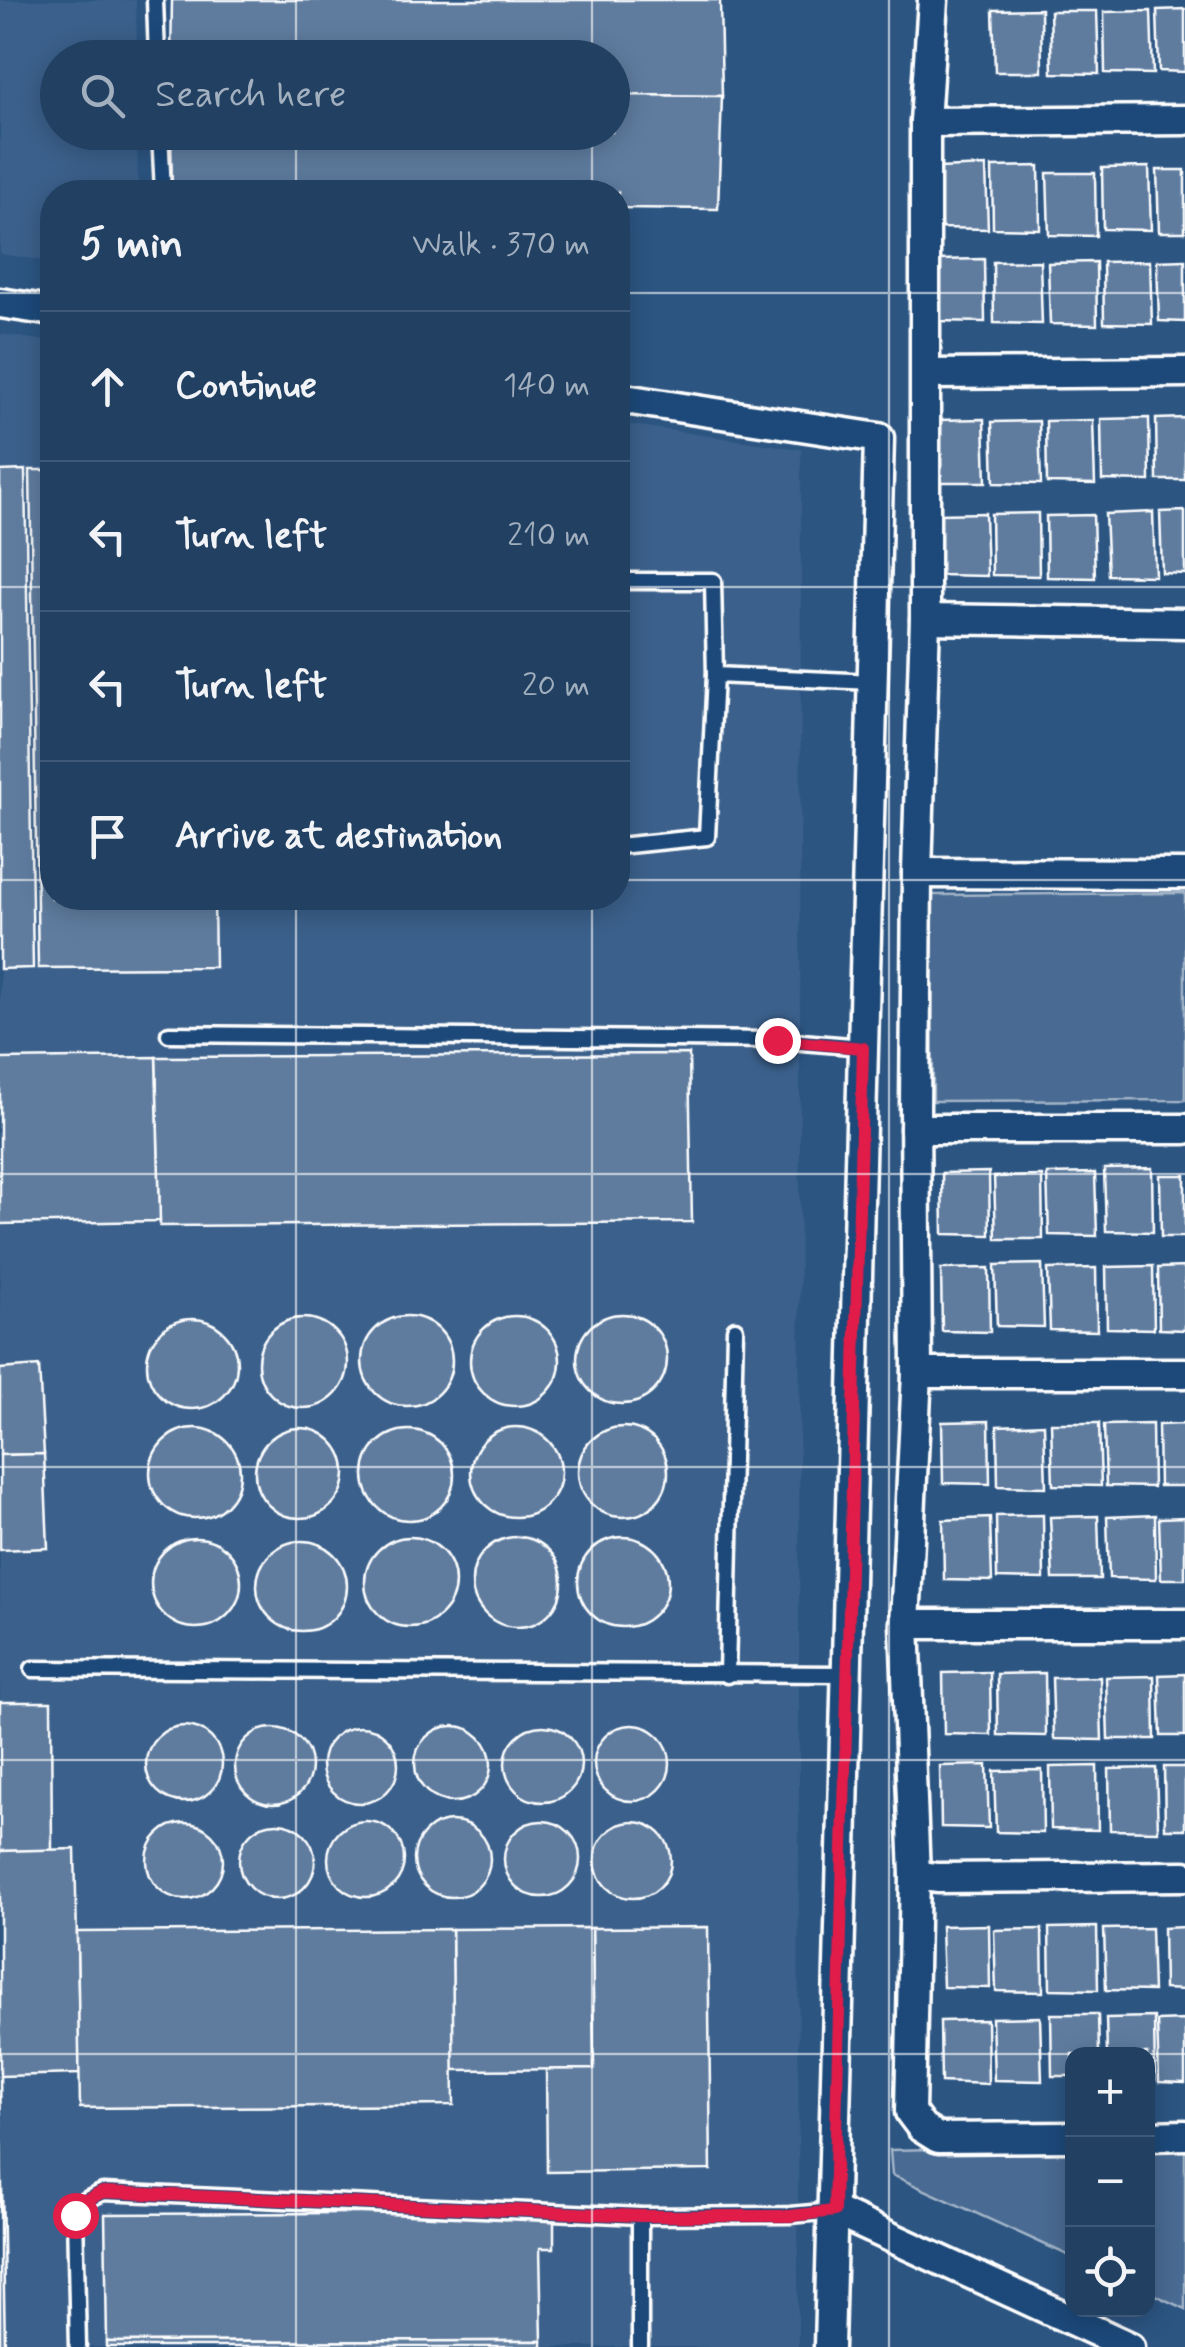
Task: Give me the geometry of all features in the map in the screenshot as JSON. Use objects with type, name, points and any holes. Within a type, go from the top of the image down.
[{"type":"street","points":[[933,0],[925,122],[924,619],[915,1129],[917,1373],[905,1624],[915,1875],[910,2112],[922,2128],[938,2138],[1065,2136]]},
{"type":"street","points":[[925,122],[1185,120]]},
{"type":"street","points":[[0,303],[40,309]]},
{"type":"street","points":[[926,374],[1185,372]]},
{"type":"street","points":[[630,400],[879,438],[829,2347]]},
{"type":"street","points":[[924,619],[1185,623]]},
{"type":"street","points":[[917,873],[1185,874]]},
{"type":"street","points":[[915,1129],[1185,1129]]},
{"type":"street","points":[[917,1373],[1185,1373]]},
{"type":"street","points":[[905,1624],[1185,1624]]},
{"type":"street","points":[[915,1875],[1185,1876]]},
{"type":"street","points":[[1155,2136],[1185,2135]]},
{"type":"street","points":[[834,2211],[1130,2347]]},
{"type":"lane","points":[[155,0],[157,40]]},
{"type":"lane","points":[[161,150],[162,180]]},
{"type":"lane","points":[[630,582],[714,581],[716,676],[707,837],[630,845]]},
{"type":"lane","points":[[716,676],[873,682]]},
{"type":"lane","points":[[169,1034],[777,1040],[863,1048]]},
{"type":"lane","points":[[727,1675],[735,1329]]},
{"type":"lane","points":[[33,1669],[848,1674]]},
{"type":"lane","points":[[78,2347],[75,2215],[80,2203],[103,2192],[640,2216],[790,2216],[834,2211]]},
{"type":"lane","points":[[640,2216],[640,2347]]},
{"type":"shaded area","points":[[0,0],[136,0],[137,40],[40,40],[40,150],[137,150],[138,180],[40,180],[40,260],[0,254]]},
{"type":"shaded area","points":[[0,334],[40,340],[40,910],[630,910],[630,425],[801,449],[798,2347],[0,2347]]},
{"type":"shaded area","points":[[1185,893],[1185,1100],[933,1101],[932,895]]},
{"type":"shaded area","points":[[1185,2144],[1185,2309],[1155,2295],[1155,2145]]},
{"type":"shaded area","points":[[1065,2146],[1065,2254],[892,2175],[890,2150]]},
{"type":"building","points":[[172,0],[720,0],[722,96],[630,95],[630,40],[171,40]]},
{"type":"building","points":[[1041,9],[1042,72],[995,72],[993,10]]},
{"type":"building","points":[[1185,9],[1185,72],[1159,71],[1157,10]]},
{"type":"building","points":[[1050,11],[1097,11],[1099,74],[1052,73]]},
{"type":"building","points":[[1151,11],[1153,74],[1105,73],[1104,12]]},
{"type":"building","points":[[630,95],[722,96],[718,209],[630,208],[630,180],[172,180],[171,150],[630,150]]},
{"type":"building","points":[[986,166],[988,229],[941,228],[939,168]]},
{"type":"building","points":[[1039,166],[1040,229],[993,228],[992,167]]},
{"type":"building","points":[[1149,167],[1151,230],[1103,229],[1102,168]]},
{"type":"building","points":[[1157,170],[1185,170],[1185,232],[1159,232]]},
{"type":"building","points":[[1047,173],[1095,173],[1096,236],[1049,235]]},
{"type":"building","points":[[984,259],[985,322],[938,321],[937,260]]},
{"type":"building","points":[[1185,260],[1185,322],[1159,321],[1157,261]]},
{"type":"building","points":[[1040,261],[1042,324],[994,323],[993,262]]},
{"type":"building","points":[[1150,261],[1152,324],[1104,323],[1103,262]]},
{"type":"building","points":[[1096,262],[1097,325],[1050,324],[1048,263]]},
{"type":"building","points":[[1149,418],[1150,481],[1102,480],[1101,419]]},
{"type":"building","points":[[1185,418],[1185,480],[1157,480],[1156,419]]},
{"type":"building","points":[[984,419],[986,482],[938,482],[937,420]]},
{"type":"building","points":[[1093,420],[1095,484],[1047,483],[1046,421]]},
{"type":"building","points":[[1039,421],[1041,484],[994,483],[992,422]]},
{"type":"building","points":[[25,470],[33,968],[0,969],[0,471]]},
{"type":"building","points":[[30,470],[40,470],[40,910],[214,910],[215,967],[38,968]]},
{"type":"building","points":[[1185,511],[1185,574],[1162,573],[1160,512]]},
{"type":"building","points":[[1153,512],[1155,576],[1108,575],[1105,514]]},
{"type":"building","points":[[985,513],[987,576],[939,575],[938,514]]},
{"type":"building","points":[[1038,513],[1039,576],[992,575],[991,514]]},
{"type":"building","points":[[1093,515],[1095,578],[1047,577],[1046,516]]},
{"type":"building","points":[[689,1054],[692,1222],[160,1226],[156,1057]]},
{"type":"building","points":[[156,1057],[160,1221],[0,1224],[0,1059]]},
{"type":"building","points":[[1152,1168],[1153,1232],[1106,1231],[1104,1169]]},
{"type":"building","points":[[989,1172],[990,1235],[943,1234],[942,1173]]},
{"type":"building","points":[[1095,1173],[1097,1236],[1049,1235],[1047,1174]]},
{"type":"building","points":[[1160,1175],[1185,1175],[1185,1237],[1161,1237]]},
{"type":"building","points":[[1042,1176],[1043,1239],[996,1239],[994,1177]]},
{"type":"building","points":[[1042,1264],[1044,1327],[997,1326],[995,1265]]},
{"type":"building","points":[[1153,1266],[1154,1329],[1107,1328],[1106,1267]]},
{"type":"building","points":[[1185,1267],[1185,1330],[1159,1329],[1158,1268]]},
{"type":"building","points":[[989,1268],[990,1332],[942,1331],[941,1269]]},
{"type":"building","points":[[1096,1268],[1097,1331],[1050,1330],[1048,1269]]},
{"type":"building","points":[[622,1314],[654,1327],[667,1359],[654,1391],[622,1404],[590,1391],[577,1359],[590,1327]]},
{"type":"building","points":[[407,1316],[439,1329],[452,1361],[439,1393],[407,1406],[375,1393],[362,1361],[375,1329]]},
{"type":"building","points":[[515,1316],[547,1329],[560,1361],[547,1393],[515,1406],[483,1393],[470,1361],[483,1329]]},
{"type":"building","points":[[303,1318],[335,1331],[348,1363],[335,1395],[303,1408],[271,1395],[258,1363],[271,1331]]},
{"type":"building","points":[[192,1319],[224,1332],[237,1364],[224,1396],[192,1409],[160,1396],[147,1364],[160,1332]]},
{"type":"building","points":[[39,1366],[44,1454],[0,1455],[0,1369]]},
{"type":"building","points":[[989,1421],[990,1484],[943,1483],[942,1422]]},
{"type":"building","points":[[1051,1423],[1099,1423],[1101,1486],[1053,1485]]},
{"type":"building","points":[[1044,1424],[1046,1487],[998,1486],[997,1426]]},
{"type":"building","points":[[1152,1424],[1153,1487],[1106,1486],[1104,1425]]},
{"type":"building","points":[[1185,1424],[1185,1486],[1159,1486],[1158,1425]]},
{"type":"building","points":[[516,1427],[548,1440],[561,1472],[548,1504],[516,1517],[484,1504],[471,1472],[484,1440]]},
{"type":"building","points":[[623,1427],[655,1440],[668,1472],[655,1504],[623,1517],[591,1504],[578,1472],[591,1440]]},
{"type":"building","points":[[195,1428],[227,1441],[240,1473],[227,1505],[195,1518],[163,1505],[150,1473],[163,1441]]},
{"type":"building","points":[[300,1428],[332,1441],[345,1473],[332,1505],[300,1518],[268,1505],[255,1473],[268,1441]]},
{"type":"building","points":[[409,1430],[441,1443],[454,1475],[441,1507],[409,1520],[377,1507],[364,1475],[377,1443]]},
{"type":"building","points":[[44,1454],[48,1548],[0,1550],[0,1455]]},
{"type":"building","points":[[1043,1515],[1044,1579],[997,1578],[996,1516]]},
{"type":"building","points":[[1155,1515],[1156,1579],[1109,1578],[1107,1517]]},
{"type":"building","points":[[1098,1516],[1100,1579],[1053,1579],[1050,1517]]},
{"type":"building","points":[[1185,1517],[1185,1579],[1161,1579],[1159,1518]]},
{"type":"building","points":[[990,1518],[992,1581],[944,1580],[943,1520]]},
{"type":"building","points":[[410,1537],[442,1550],[455,1582],[442,1614],[410,1627],[378,1614],[365,1582],[378,1550]]},
{"type":"building","points":[[517,1537],[549,1550],[562,1582],[549,1614],[517,1627],[485,1614],[472,1582],[485,1550]]},
{"type":"building","points":[[623,1537],[655,1550],[668,1582],[655,1614],[623,1627],[591,1614],[578,1582],[591,1550]]},
{"type":"building","points":[[196,1538],[228,1551],[241,1583],[228,1615],[196,1628],[164,1615],[151,1583],[164,1551]]},
{"type":"building","points":[[302,1541],[334,1554],[347,1586],[334,1618],[302,1631],[270,1618],[257,1586],[270,1554]]},
{"type":"building","points":[[990,1672],[991,1735],[944,1734],[943,1673]]},
{"type":"building","points":[[1045,1673],[1046,1736],[998,1735],[997,1674]]},
{"type":"building","points":[[1185,1674],[1185,1736],[1161,1736],[1159,1675]]},
{"type":"building","points":[[1154,1676],[1155,1739],[1108,1739],[1106,1677]]},
{"type":"building","points":[[1100,1677],[1102,1740],[1054,1739],[1052,1678]]},
{"type":"building","points":[[0,1702],[51,1702],[52,1851],[0,1851]]},
{"type":"building","points":[[632,1725],[647,1727],[659,1736],[668,1748],[668,1778],[659,1790],[647,1799],[632,1801],[617,1799],[605,1790],[596,1778],[594,1763],[596,1748],[605,1736],[617,1727]]},
{"type":"building","points":[[184,1726],[211,1737],[222,1764],[211,1791],[184,1802],[157,1791],[146,1764],[157,1737]]},
{"type":"building","points":[[453,1726],[468,1728],[480,1737],[489,1749],[489,1779],[480,1791],[468,1800],[453,1802],[438,1800],[426,1791],[417,1779],[415,1764],[417,1749],[426,1737],[438,1728]]},
{"type":"building","points":[[543,1726],[558,1728],[570,1737],[579,1749],[579,1779],[570,1791],[558,1800],[543,1802],[528,1800],[516,1791],[507,1779],[505,1764],[507,1749],[516,1737],[528,1728]]},
{"type":"building","points":[[360,1727],[387,1738],[398,1765],[387,1792],[360,1803],[333,1792],[322,1765],[333,1738]]},
{"type":"building","points":[[273,1728],[288,1730],[300,1739],[309,1751],[309,1781],[300,1793],[288,1802],[273,1804],[258,1802],[246,1793],[237,1781],[235,1766],[237,1751],[246,1739],[258,1730]]},
{"type":"building","points":[[987,1765],[989,1828],[941,1827],[940,1766]]},
{"type":"building","points":[[1097,1766],[1098,1830],[1051,1829],[1050,1767]]},
{"type":"building","points":[[1164,1767],[1185,1767],[1185,1829],[1165,1829]]},
{"type":"building","points":[[1156,1768],[1158,1831],[1110,1830],[1109,1769]]},
{"type":"building","points":[[1042,1770],[1043,1833],[996,1832],[994,1771]]},
{"type":"building","points":[[366,1821],[393,1832],[404,1859],[393,1886],[366,1897],[339,1886],[328,1859],[339,1832]]},
{"type":"building","points":[[452,1821],[479,1832],[490,1859],[479,1886],[452,1897],[425,1886],[414,1859],[425,1832]]},
{"type":"building","points":[[542,1821],[569,1832],[580,1859],[569,1886],[542,1897],[515,1886],[504,1859],[515,1832]]},
{"type":"building","points":[[633,1822],[660,1833],[671,1860],[660,1887],[633,1898],[606,1887],[595,1860],[606,1833]]},
{"type":"building","points":[[185,1823],[200,1825],[212,1834],[221,1846],[221,1876],[212,1888],[200,1897],[185,1899],[170,1897],[158,1888],[149,1876],[147,1861],[149,1846],[158,1834],[170,1825]]},
{"type":"building","points":[[277,1823],[304,1834],[315,1861],[304,1888],[277,1899],[250,1888],[239,1861],[250,1834]]},
{"type":"building","points":[[75,1849],[80,2074],[0,2076],[0,1851]]},
{"type":"building","points":[[989,1925],[990,1988],[943,1987],[941,1926]]},
{"type":"building","points":[[708,1927],[711,2170],[547,2172],[546,2069],[594,2069],[592,1928]]},
{"type":"building","points":[[1097,1927],[1098,1990],[1050,1989],[1049,1928]]},
{"type":"building","points":[[1185,1927],[1185,1990],[1164,1989],[1163,1928]]},
{"type":"building","points":[[592,1928],[594,2069],[453,2070],[452,1929]]},
{"type":"building","points":[[1151,1928],[1153,1991],[1106,1990],[1104,1929]]},
{"type":"building","points":[[452,1929],[454,2105],[80,2108],[77,1932]]},
{"type":"building","points":[[1042,1929],[1043,1992],[996,1991],[994,1930]]},
{"type":"building","points":[[1051,2014],[1098,2014],[1099,2047],[1065,2047],[1065,2076],[1052,2076]]},
{"type":"building","points":[[1040,2017],[1042,2081],[994,2080],[992,2018]]},
{"type":"building","points":[[1154,2017],[1154,2047],[1107,2047],[1106,2018]]},
{"type":"building","points":[[987,2020],[988,2084],[941,2082],[940,2021]]},
{"type":"building","points":[[1185,2020],[1185,2083],[1159,2082],[1157,2021]]},
{"type":"building","points":[[0,2076],[5,2347],[0,2347]]},
{"type":"building","points":[[554,2212],[554,2248],[540,2248],[542,2341],[107,2342],[105,2214]]},
{"type":"building","points":[[542,2341],[542,2347],[107,2347],[107,2342]]},
{"type":"route","points":[[75,2215],[80,2203],[103,2192],[640,2216],[790,2216],[834,2211],[863,1048],[777,1040]]}]
